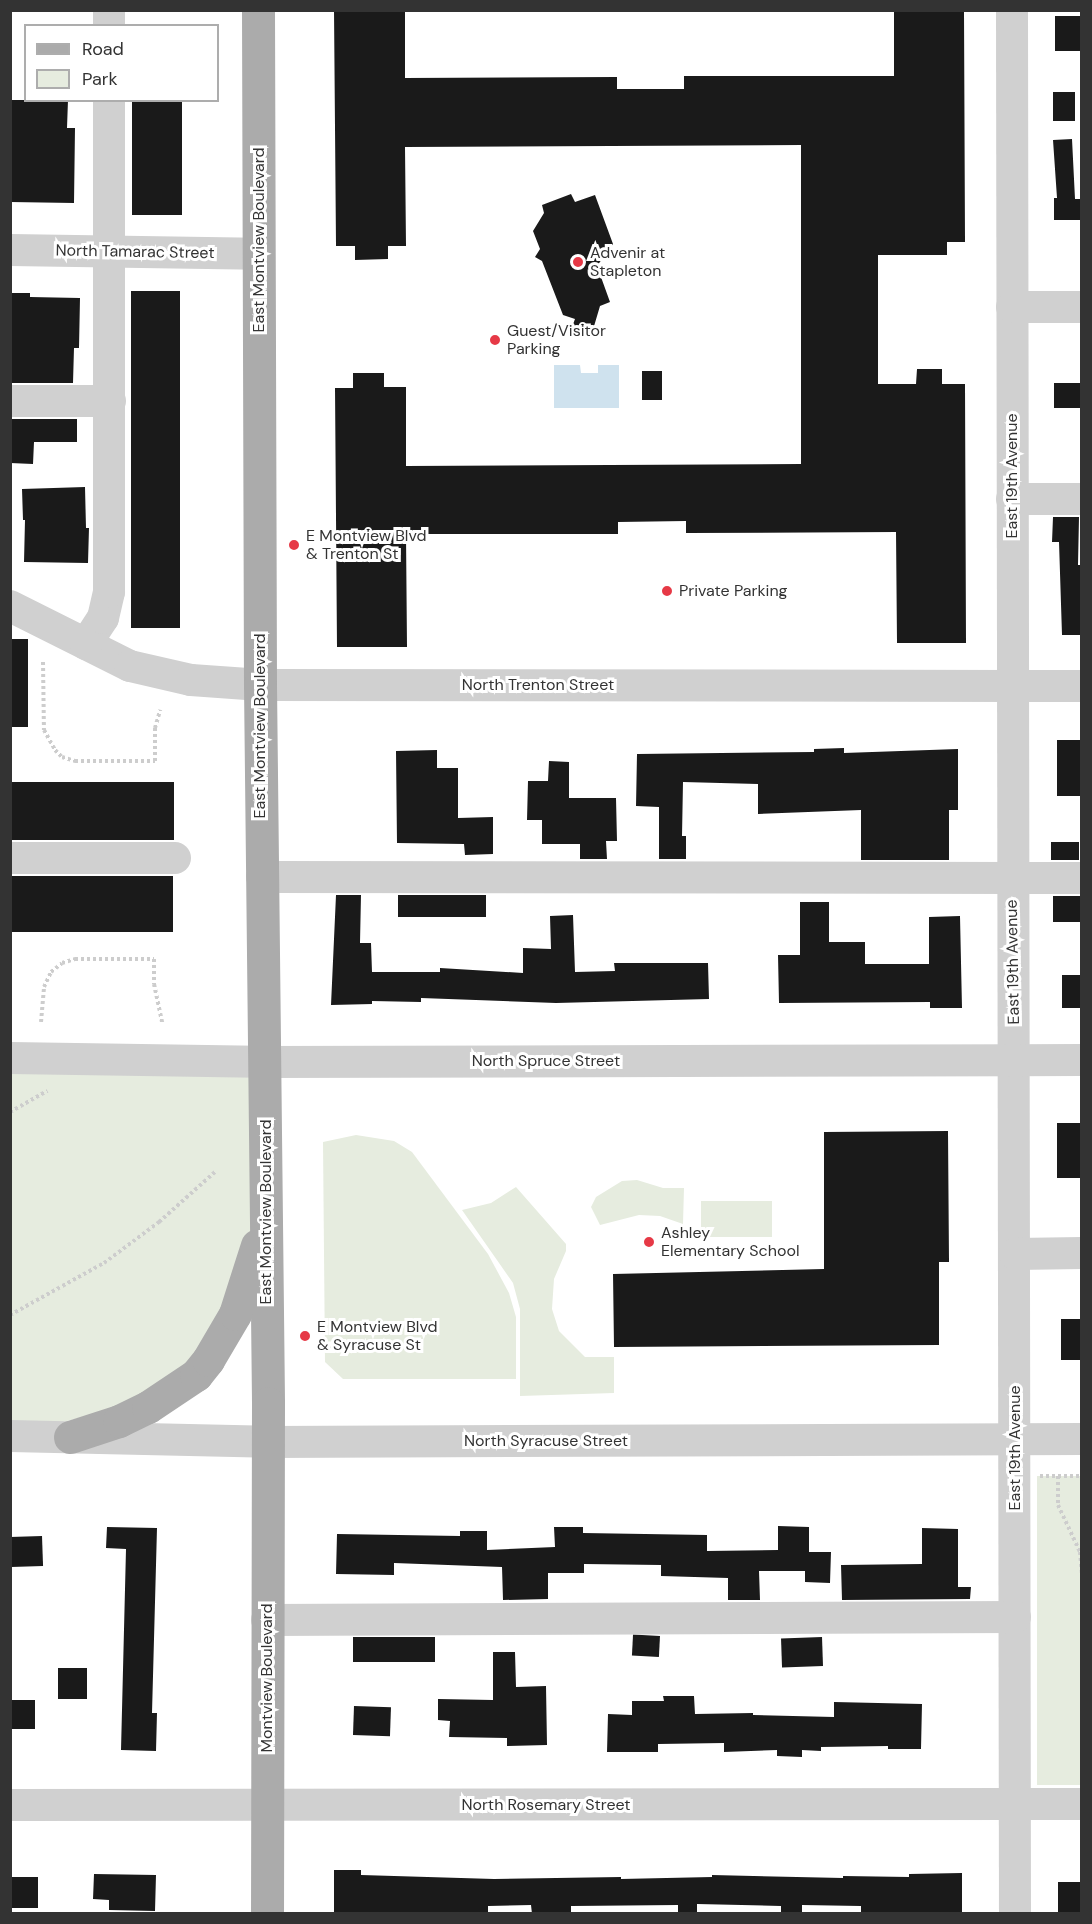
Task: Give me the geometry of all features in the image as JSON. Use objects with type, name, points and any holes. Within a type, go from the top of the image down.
[{"type":"main road","name":"East Montview Boulevard","points":[[258,10],[261,877],[268,1442]]},
{"type":"main road","points":[[70,1437],[119,1421],[148,1407],[196,1375],[208,1360],[235,1314],[266,1218]]},
{"type":"main road","name":"Montview Boulevard","points":[[267,1914],[268,1442]]},
{"type":"street","name":"East 19th Avenue","points":[[1012,10],[1015,1914]]},
{"type":"street","points":[[86,644],[103,618],[109,592],[109,102]]},
{"type":"street","name":"North Tamarac Street","points":[[10,250],[259,254]]},
{"type":"street","points":[[1012,307],[1082,307]]},
{"type":"street","points":[[10,401],[110,401]]},
{"type":"street","points":[[1012,499],[1082,499]]},
{"type":"street","name":"North Trenton Street","points":[[10,606],[140,668],[191,680],[260,685],[1082,686]]},
{"type":"street","points":[[10,858],[175,858]]},
{"type":"street","points":[[261,877],[1082,878]]},
{"type":"street","name":"North Spruce Street","points":[[10,1058],[265,1062],[1082,1060]]},
{"type":"street","points":[[1015,1254],[1082,1254]]},
{"type":"street","name":"North Syracuse Street","points":[[10,1436],[268,1442],[1082,1439]]},
{"type":"street","points":[[267,1620],[1015,1617]]},
{"type":"street","name":"North Rosemary Street","points":[[10,1804],[1082,1804]]},
{"type":"path","points":[[43,662],[44,730],[55,750],[62,757],[75,761],[155,761],[155,728],[160,710]]},
{"type":"path","points":[[41,1022],[44,987],[51,972],[62,963],[75,959],[154,959],[154,984],[162,1023]]},
{"type":"path","points":[[10,1112],[47,1091]]},
{"type":"path","points":[[10,1315],[104,1263],[159,1222],[214,1172]]},
{"type":"path","points":[[1058,1476],[1058,1505],[1080,1552],[1082,1576]]},
{"type":"path","points":[[1014,1477],[1082,1476]]},
{"type":"path","points":[[1082,1581],[1082,1709]]},
{"type":"green space","points":[[11,1058],[265,1062],[266,1218],[235,1314],[172,1393],[11,1436]]},
{"type":"green space","points":[[356,1135],[394,1141],[412,1152],[488,1254],[509,1293],[516,1317],[516,1379],[343,1379],[325,1362],[323,1142]]},
{"type":"green space","points":[[637,1180],[663,1188],[684,1188],[683,1224],[660,1216],[639,1215],[600,1225],[591,1207],[596,1197],[622,1181]]},
{"type":"green space","points":[[516,1187],[566,1244],[566,1251],[554,1279],[552,1309],[559,1331],[585,1357],[614,1357],[614,1393],[520,1396],[520,1309],[513,1283],[462,1210],[491,1203]]},
{"type":"green space","points":[[701,1201],[772,1201],[772,1237],[701,1237]]},
{"type":"green space","points":[[1037,1476],[1081,1476],[1081,1785],[1037,1785]]},
{"type":"water","points":[[554,365],[580,365],[581,373],[598,373],[598,365],[619,365],[619,408],[554,408]]},
{"type":"building","points":[[334,10],[405,10],[405,78],[617,77],[617,89],[684,89],[684,76],[894,76],[894,10],[964,10],[965,242],[947,242],[947,255],[878,255],[878,384],[916,384],[917,369],[942,369],[942,384],[965,384],[966,643],[897,643],[896,532],[686,533],[686,521],[618,522],[618,534],[406,534],[407,647],[337,647],[335,388],[353,388],[353,373],[384,373],[384,387],[406,387],[406,466],[801,464],[801,145],[405,147],[406,246],[388,246],[388,259],[355,260],[355,246],[336,246]]},
{"type":"building","points":[[1055,16],[1082,16],[1082,51],[1055,51]]},
{"type":"building","points":[[1053,92],[1075,92],[1075,121],[1053,121]]},
{"type":"building","points":[[10,100],[68,102],[67,128],[75,128],[74,203],[10,202]]},
{"type":"building","points":[[132,102],[182,102],[182,215],[132,215]]},
{"type":"building","points":[[1072,139],[1075,199],[1082,199],[1082,220],[1054,220],[1054,198],[1057,198],[1053,140]]},
{"type":"building","name":"Advenir at Stapleton","points":[[571,194],[575,202],[595,195],[613,244],[597,266],[610,302],[600,306],[592,333],[572,327],[575,319],[563,315],[542,261],[535,257],[540,249],[533,231],[544,213],[542,205]]},
{"type":"building","points":[[131,291],[180,291],[180,628],[131,628]]},
{"type":"building","points":[[10,293],[30,293],[30,297],[80,298],[79,348],[74,348],[73,383],[10,383]]},
{"type":"building","points":[[642,371],[662,371],[662,400],[642,400]]},
{"type":"building","points":[[1054,383],[1082,383],[1082,408],[1054,408]]},
{"type":"building","points":[[10,419],[77,419],[77,442],[34,442],[33,464],[10,463]]},
{"type":"building","points":[[85,487],[86,528],[89,528],[88,563],[24,562],[25,520],[23,520],[22,489]]},
{"type":"building","points":[[1053,517],[1079,517],[1078,565],[1082,565],[1082,635],[1062,635],[1059,542],[1052,542]]},
{"type":"building","points":[[10,639],[28,639],[28,727],[10,727]]},
{"type":"building","points":[[1057,740],[1082,740],[1082,796],[1057,796]]},
{"type":"building","points":[[844,748],[844,753],[958,749],[958,810],[949,810],[949,860],[861,860],[861,810],[758,814],[758,784],[683,782],[682,836],[686,836],[686,859],[659,859],[659,807],[636,806],[637,754],[814,752],[814,749]]},
{"type":"building","points":[[437,750],[437,768],[458,768],[458,818],[493,817],[493,854],[465,855],[464,844],[397,843],[396,751]]},
{"type":"building","points":[[549,761],[569,762],[569,798],[616,798],[617,841],[606,841],[607,859],[580,859],[580,844],[542,844],[542,820],[527,820],[528,781],[548,781]]},
{"type":"building","points":[[10,782],[174,782],[174,840],[10,840]]},
{"type":"building","points":[[1051,842],[1079,842],[1079,860],[1051,860]]},
{"type":"building","points":[[10,876],[173,876],[173,932],[10,932]]},
{"type":"building","points":[[336,895],[361,895],[360,943],[371,943],[372,972],[440,972],[440,968],[523,973],[523,948],[551,949],[550,916],[573,915],[575,972],[615,971],[614,963],[708,963],[709,999],[556,1003],[421,998],[421,1002],[372,1001],[372,1004],[331,1005]]},
{"type":"building","points":[[398,895],[486,895],[486,917],[398,917]]},
{"type":"building","points":[[1053,896],[1082,896],[1082,922],[1053,922]]},
{"type":"building","points":[[800,902],[829,902],[829,942],[865,942],[865,964],[929,964],[929,917],[960,916],[962,1008],[930,1008],[930,1002],[779,1003],[778,955],[800,955]]},
{"type":"building","points":[[1062,975],[1082,975],[1082,1008],[1062,1008]]},
{"type":"building","points":[[1057,1123],[1082,1123],[1082,1178],[1057,1178]]},
{"type":"building","points":[[948,1131],[949,1262],[939,1262],[939,1345],[614,1347],[613,1274],[824,1269],[824,1132]]},
{"type":"building","points":[[1061,1319],[1082,1319],[1082,1360],[1061,1360]]},
{"type":"building","points":[[778,1526],[809,1527],[809,1552],[831,1552],[830,1583],[805,1582],[805,1571],[759,1571],[760,1600],[728,1600],[728,1578],[661,1576],[661,1565],[584,1564],[584,1573],[548,1573],[548,1599],[503,1600],[502,1567],[394,1563],[394,1575],[336,1574],[337,1534],[460,1536],[460,1531],[487,1531],[487,1550],[555,1547],[554,1527],[583,1527],[583,1533],[707,1535],[707,1551],[778,1550]]},
{"type":"building","points":[[107,1527],[157,1528],[152,1713],[157,1713],[156,1751],[121,1750],[126,1549],[106,1548]]},
{"type":"building","points":[[922,1528],[958,1529],[958,1587],[971,1587],[970,1599],[842,1600],[841,1565],[922,1564]]},
{"type":"building","points":[[42,1536],[43,1566],[11,1567],[10,1537]]},
{"type":"building","points":[[633,1635],[660,1636],[659,1657],[632,1656]]},
{"type":"building","points":[[353,1637],[435,1637],[435,1662],[353,1662]]},
{"type":"building","points":[[822,1637],[823,1666],[782,1667],[781,1638]]},
{"type":"building","points":[[493,1652],[515,1652],[516,1687],[546,1686],[547,1745],[507,1746],[507,1738],[449,1737],[450,1721],[438,1720],[438,1699],[493,1700]]},
{"type":"building","points":[[58,1668],[87,1668],[87,1699],[58,1699]]},
{"type":"building","points":[[663,1696],[694,1696],[695,1714],[753,1713],[753,1715],[834,1717],[834,1702],[922,1704],[921,1749],[888,1749],[888,1746],[821,1747],[821,1751],[802,1750],[802,1757],[777,1756],[777,1750],[724,1752],[724,1743],[658,1744],[658,1752],[607,1752],[608,1714],[632,1715],[632,1701],[664,1701]]},
{"type":"building","points":[[10,1700],[35,1700],[35,1729],[10,1729]]},
{"type":"building","points":[[354,1706],[391,1707],[390,1736],[353,1735]]},
{"type":"building","points":[[334,1870],[361,1870],[361,1875],[494,1879],[621,1877],[621,1879],[712,1877],[712,1875],[843,1878],[843,1876],[909,1877],[909,1874],[962,1873],[962,1914],[861,1914],[861,1906],[802,1905],[802,1914],[781,1914],[781,1906],[697,1904],[697,1914],[678,1914],[678,1905],[571,1906],[571,1914],[532,1914],[531,1905],[488,1906],[488,1914],[334,1914]]},
{"type":"building","points":[[94,1874],[156,1875],[155,1911],[109,1910],[109,1900],[93,1899]]},
{"type":"building","points":[[10,1877],[38,1877],[38,1908],[10,1908]]},
{"type":"building","points":[[1058,1882],[1082,1882],[1082,1914],[1058,1914]]},
{"type":"place","name":"Advenir at Stapleton","points":[[578,262]]},
{"type":"place","name":"Guest/Visitor Parking","points":[[495,340]]},
{"type":"place","name":"E Montview Blvd & Trenton St","points":[[294,545]]},
{"type":"place","name":"Private Parking","points":[[667,591]]},
{"type":"place","name":"Ashley Elementary School","points":[[649,1242]]},
{"type":"place","name":"E Montview Blvd & Syracuse St","points":[[305,1336]]}]
